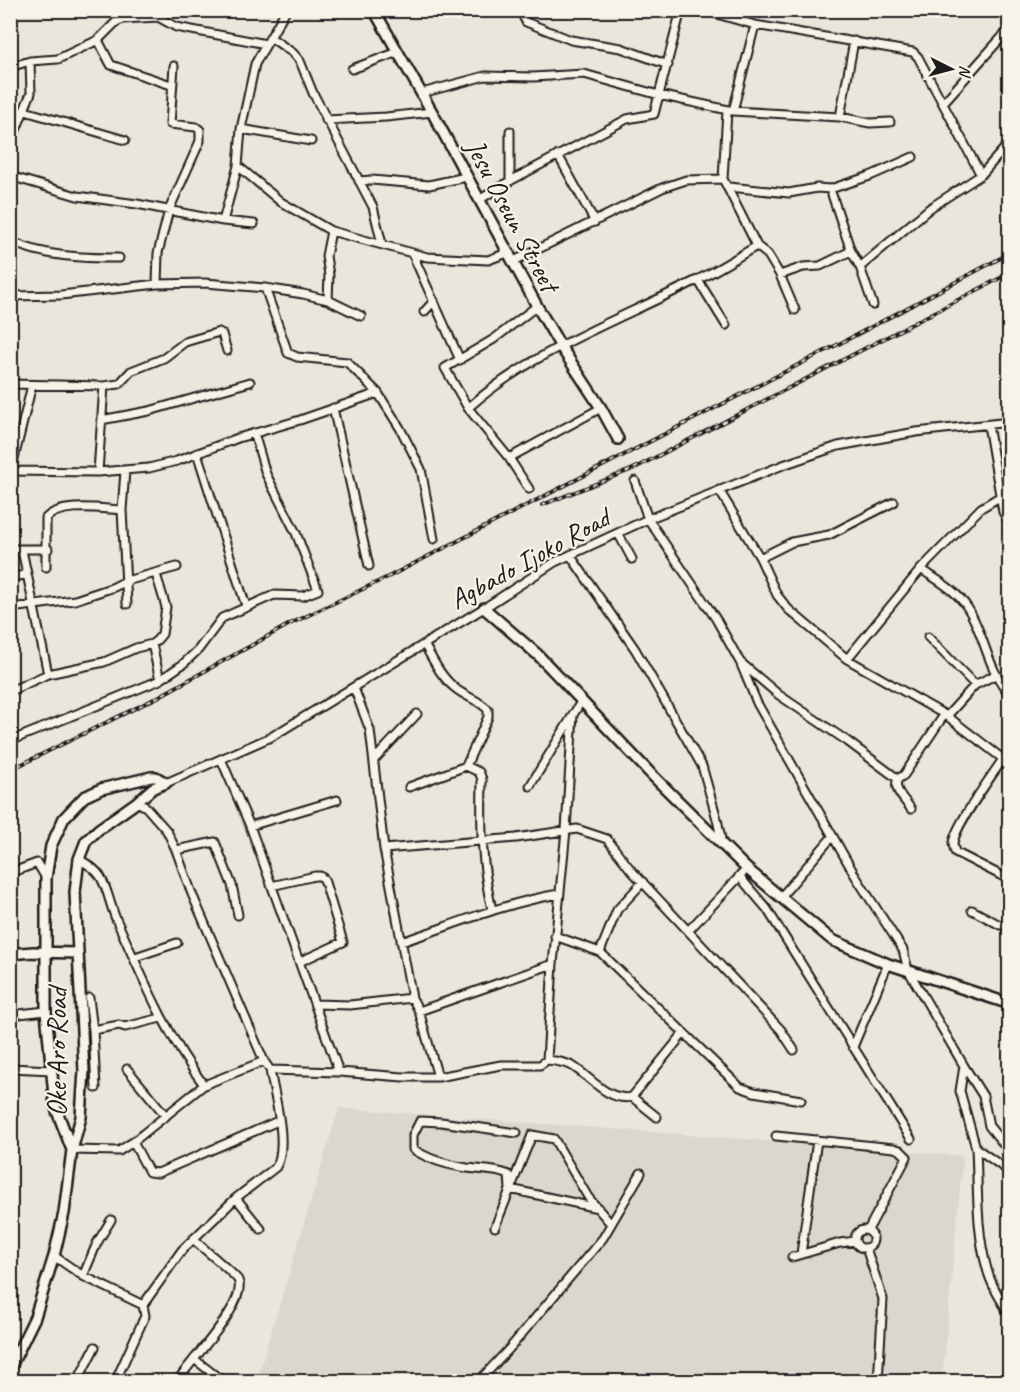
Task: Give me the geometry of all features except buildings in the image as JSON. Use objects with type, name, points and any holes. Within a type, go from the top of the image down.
[{"type":"main road","name":"Jesu Oseun Street","points":[[374,10],[422,93],[537,306],[618,439]]},
{"type":"main road","points":[[484,608],[538,655],[651,774],[722,844],[743,872],[780,898],[832,940],[888,964],[1010,1004]]},
{"type":"main road","points":[[45,952],[46,878],[51,846],[64,818],[84,797],[101,789],[151,777],[156,777],[166,783]]},
{"type":"main road","name":"Agbado Ijoko Road","points":[[78,953],[75,892],[79,859],[86,841],[99,828],[153,788],[166,783]]},
{"type":"main road","name":"Oke Aro Road","points":[[45,952],[46,1011],[55,1106],[72,1150]]},
{"type":"main road","points":[[10,954],[78,953]]},
{"type":"main road","name":"Oke Aro Road","points":[[10,1368],[35,1317],[54,1256],[65,1205],[72,1150],[81,1117],[84,1071],[78,953]]},
{"type":"street","points":[[223,221],[238,166],[241,129],[255,64],[286,10]]},
{"type":"street","points":[[520,10],[526,22],[572,40],[621,48],[669,64]]},
{"type":"street","points":[[479,200],[627,119],[654,114],[669,64],[681,10]]},
{"type":"street","points":[[703,10],[755,25],[913,52],[918,57],[981,175]]},
{"type":"street","points":[[10,67],[30,61],[58,59],[98,40],[116,22],[159,14],[176,27],[266,44]]},
{"type":"street","points":[[755,25],[730,111],[723,179],[757,246],[768,255],[780,274],[795,310]]},
{"type":"street","points":[[943,104],[1010,28]]},
{"type":"street","points":[[270,37],[293,53],[300,61],[326,120],[373,207],[382,244]]},
{"type":"street","points":[[98,40],[111,65],[171,85]]},
{"type":"street","points":[[840,117],[854,41]]},
{"type":"street","points":[[352,69],[398,52]]},
{"type":"street","points":[[10,145],[32,88],[30,61]]},
{"type":"street","points":[[157,284],[158,253],[168,210],[200,141],[200,130],[196,127],[170,124],[174,66]]},
{"type":"street","points":[[422,93],[485,76],[533,77],[584,74],[659,95],[730,111],[840,117],[870,123],[890,122]]},
{"type":"street","points":[[25,111],[125,140]]},
{"type":"street","points":[[326,120],[432,112]]},
{"type":"street","points":[[241,129],[311,141]]},
{"type":"street","points":[[510,130],[510,181]]},
{"type":"street","points":[[860,267],[930,208],[981,175],[1010,142]]},
{"type":"street","points":[[558,155],[595,222]]},
{"type":"street","points":[[729,187],[789,193],[818,188],[830,189],[870,176],[913,157]]},
{"type":"street","points":[[238,166],[281,202],[332,231],[412,254],[471,261],[512,257],[595,222],[673,184],[700,178],[723,179]]},
{"type":"street","points":[[10,176],[77,196],[223,221],[254,224]]},
{"type":"street","points":[[359,181],[429,185],[466,177]]},
{"type":"street","points":[[830,189],[873,305]]},
{"type":"street","points":[[328,300],[326,256],[332,231]]},
{"type":"street","points":[[10,241],[39,252],[81,258],[119,258]]},
{"type":"street","points":[[468,408],[516,371],[616,318],[698,280],[757,246]]},
{"type":"street","points":[[780,274],[802,267],[820,266],[851,250]]},
{"type":"street","points":[[412,254],[460,360]]},
{"type":"street","points":[[698,280],[726,326]]},
{"type":"street","points":[[10,296],[61,295],[157,284],[205,283],[265,288],[328,300],[361,316]]},
{"type":"street","points":[[265,288],[288,353],[297,357],[346,362],[378,393],[400,428],[421,469],[434,540]]},
{"type":"street","points":[[424,312],[434,301]]},
{"type":"street","points":[[529,489],[509,458],[468,408],[445,368],[494,339],[537,306]]},
{"type":"street","points":[[10,384],[104,386],[122,382],[131,371],[164,358],[185,342],[219,332],[222,334],[227,351]]},
{"type":"street","points":[[101,420],[149,411],[250,382]]},
{"type":"street","points":[[32,386],[11,471],[98,472],[149,468],[378,393]]},
{"type":"street","points":[[98,472],[104,386]]},
{"type":"street","points":[[333,408],[369,566]]},
{"type":"street","points":[[509,458],[601,408]]},
{"type":"street","name":"Agbado Ijoko Road","points":[[166,783],[265,740],[570,555],[648,519],[844,444],[916,432],[1010,422]]},
{"type":"street","points":[[988,424],[1001,495],[1010,524]]},
{"type":"street","points":[[10,741],[160,680],[198,650],[222,618],[246,606],[274,595],[303,596],[318,590],[296,532],[266,474],[254,433]]},
{"type":"street","points":[[197,453],[246,606]]},
{"type":"street","points":[[124,471],[122,510],[127,604]]},
{"type":"street","points":[[635,481],[648,519],[716,619],[740,662],[757,704],[832,837],[903,950],[908,970],[983,1096],[989,1126],[1010,1152]]},
{"type":"street","points":[[719,490],[760,558],[781,601],[847,659],[945,716],[1003,759],[1010,767]]},
{"type":"street","points":[[847,659],[921,569],[981,508],[1001,495]]},
{"type":"street","points":[[760,558],[792,542],[829,535],[894,502]]},
{"type":"street","points":[[46,567],[48,549],[46,518],[50,513],[66,509],[122,510]]},
{"type":"street","points":[[618,533],[632,559]]},
{"type":"street","points":[[10,549],[48,549]]},
{"type":"street","points":[[22,550],[48,674]]},
{"type":"street","points":[[570,555],[635,649],[702,766],[722,844]]},
{"type":"street","points":[[10,608],[75,600],[126,581],[177,567]]},
{"type":"street","points":[[921,569],[953,591],[967,607],[975,621],[995,675],[1010,694]]},
{"type":"street","points":[[10,692],[48,674],[104,662],[136,648],[152,644],[162,634],[166,607],[156,573]]},
{"type":"street","points":[[10,577],[26,575]]},
{"type":"street","points":[[928,637],[975,685]]},
{"type":"street","points":[[152,644],[160,680]]},
{"type":"street","points":[[424,644],[440,672],[454,688],[484,705],[488,710],[488,717],[466,766]]},
{"type":"street","points":[[740,662],[786,701],[847,741],[898,779]]},
{"type":"street","points":[[911,809],[895,783],[904,775],[945,716],[975,685],[995,675]]},
{"type":"street","points":[[354,688],[370,730],[384,849],[412,998],[419,1011],[438,1077]]},
{"type":"street","points":[[530,786],[582,700]]},
{"type":"street","points":[[375,760],[417,714]]},
{"type":"street","points":[[547,1060],[573,714]]},
{"type":"street","points":[[221,759],[250,826],[339,1072]]},
{"type":"street","points":[[1003,759],[974,802],[957,832],[953,845],[955,852],[1010,880]]},
{"type":"street","points":[[409,787],[466,766],[479,772],[481,775],[481,839],[485,879],[492,910]]},
{"type":"street","points":[[250,826],[337,800]]},
{"type":"street","points":[[115,1382],[145,1316],[143,1305],[182,1250],[236,1198],[276,1167],[281,1146],[270,1070],[264,1061],[192,894],[167,831],[146,807],[137,802]]},
{"type":"street","points":[[384,849],[481,839],[516,838],[566,830],[584,830],[607,838],[643,882],[781,1030],[794,1050]]},
{"type":"street","points":[[780,898],[832,837]]},
{"type":"street","points":[[176,850],[215,842],[232,885],[238,915]]},
{"type":"street","points":[[79,859],[100,876],[115,917],[162,1018],[190,1067],[204,1085]]},
{"type":"street","points":[[10,873],[37,863],[46,878]]},
{"type":"street","points":[[689,930],[743,872],[911,1139]]},
{"type":"street","points":[[271,886],[315,876],[324,879],[343,942],[299,962]]},
{"type":"street","points":[[600,952],[617,910],[643,882]]},
{"type":"street","points":[[401,942],[530,898],[559,894]]},
{"type":"street","points":[[972,910],[1000,925],[1010,926]]},
{"type":"street","points":[[555,936],[600,952],[740,1087],[754,1092],[801,1100]]},
{"type":"street","points":[[135,957],[177,943]]},
{"type":"street","points":[[419,1011],[553,964]]},
{"type":"street","points":[[853,1047],[888,964]]},
{"type":"street","points":[[89,998],[96,1088]]},
{"type":"street","points":[[315,1004],[350,1005],[412,998]]},
{"type":"street","points":[[10,1015],[46,1011]]},
{"type":"street","points":[[93,1030],[119,1025],[125,1028],[162,1018]]},
{"type":"street","points":[[270,1070],[438,1077],[501,1065],[540,1065],[547,1060],[573,1067],[604,1091],[627,1098],[632,1097],[683,1034]]},
{"type":"street","points":[[72,1150],[119,1151],[204,1085],[264,1061]]},
{"type":"street","points":[[964,1066],[960,1091],[976,1148],[979,1220],[984,1258],[992,1282],[1010,1315]]},
{"type":"street","points":[[10,1068],[52,1070]]},
{"type":"street","points":[[127,1068],[166,1116]]},
{"type":"street","points":[[632,1097],[657,1117]]},
{"type":"street","points":[[133,1142],[149,1172],[158,1173],[278,1121]]},
{"type":"street","points":[[510,1190],[509,1175],[499,1170],[466,1167],[427,1158],[413,1149],[413,1135],[420,1121],[517,1133]]},
{"type":"street","points":[[495,1227],[532,1135],[554,1139],[588,1197],[611,1224]]},
{"type":"street","points":[[776,1136],[894,1148],[907,1157],[868,1230]]},
{"type":"street","points":[[801,1254],[817,1140]]},
{"type":"street","points":[[976,1148],[1010,1172]]},
{"type":"street","points":[[478,1382],[603,1238],[641,1173]]},
{"type":"street","points":[[510,1190],[598,1208]]},
{"type":"street","points":[[236,1198],[261,1229]]},
{"type":"street","points":[[83,1276],[97,1243],[111,1220]]},
{"type":"street","points":[[868,1230],[874,1240],[871,1245],[866,1248],[858,1246],[855,1241],[856,1235],[859,1231],[868,1230]]},
{"type":"street","points":[[177,1382],[222,1324],[239,1288],[236,1277],[193,1239]]},
{"type":"street","points":[[792,1257],[855,1241]]},
{"type":"street","points":[[866,1248],[883,1299],[878,1382]]},
{"type":"street","points":[[54,1256],[83,1276],[143,1305]]},
{"type":"street","points":[[76,1382],[95,1347]]},
{"type":"street","points":[[195,1359],[224,1382]]},
{"type":"shaded area","points":[[339,1108],[963,1156],[942,1381],[256,1382]]},
{"type":"railway","points":[[10,770],[156,698],[290,624],[390,576],[1010,253]]},
{"type":"railway","points":[[542,505],[633,469],[1010,273]]}]
